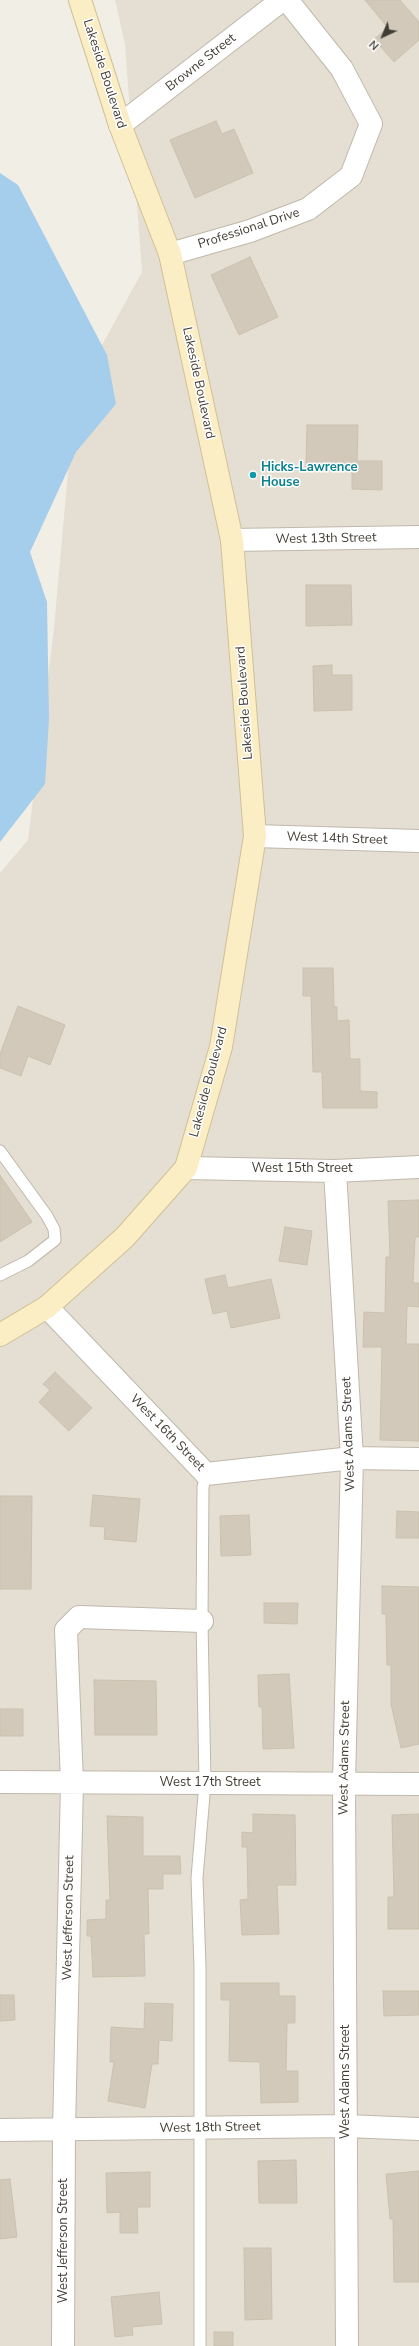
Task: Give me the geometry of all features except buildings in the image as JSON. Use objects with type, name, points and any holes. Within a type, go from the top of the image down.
[{"type":"street","name":"Lakeside Boulevard","points":[[0,1335],[47,1307],[125,1237],[186,1168],[221,1047],[255,836],[232,540],[170,254],[120,125],[80,0]]},
{"type":"street","name":"Browne Street","points":[[120,125],[282,0]]},
{"type":"street","name":"Professional Drive","points":[[170,254],[250,231],[308,209],[351,176],[371,124],[342,69],[287,0]]},
{"type":"street","name":"West 13th Street","points":[[232,540],[419,538]]},
{"type":"street","name":"West 14th Street","points":[[255,836],[419,841]]},
{"type":"street","name":"West 15th Street","points":[[186,1168],[336,1171],[419,1167]]},
{"type":"street","name":"West Adams Street","points":[[336,1171],[352,1458],[344,1782],[347,2346]]},
{"type":"street","name":"West 16th Street","points":[[47,1307],[206,1474],[352,1458],[419,1459]]},
{"type":"street","name":"West Jefferson Street","points":[[63,2346],[64,2130],[72,1783],[66,1630],[79,1617],[202,1621]]},
{"type":"street","name":"West 17th Street","points":[[0,1782],[344,1782],[419,1784]]},
{"type":"street","name":"West 18th Street","points":[[0,2130],[346,2126],[419,2129]]},
{"type":"lane","points":[[0,1151],[47,1216],[54,1229],[56,1240],[28,1261],[0,1275]]},
{"type":"lane","points":[[200,2346],[200,1967],[197,1878],[205,1783],[202,1621],[203,1487],[206,1474]]},
{"type":"shaded area","points":[[115,0],[419,0],[419,2346],[0,2346],[0,873],[28,840],[54,628],[70,449],[84,378],[142,272],[125,44]]},
{"type":"water","points":[[0,173],[18,185],[107,355],[116,404],[76,452],[30,552],[47,602],[49,719],[45,784],[0,842]]},
{"type":"place","name":"Hicks-Lawrence House","points":[[253,475]]}]
